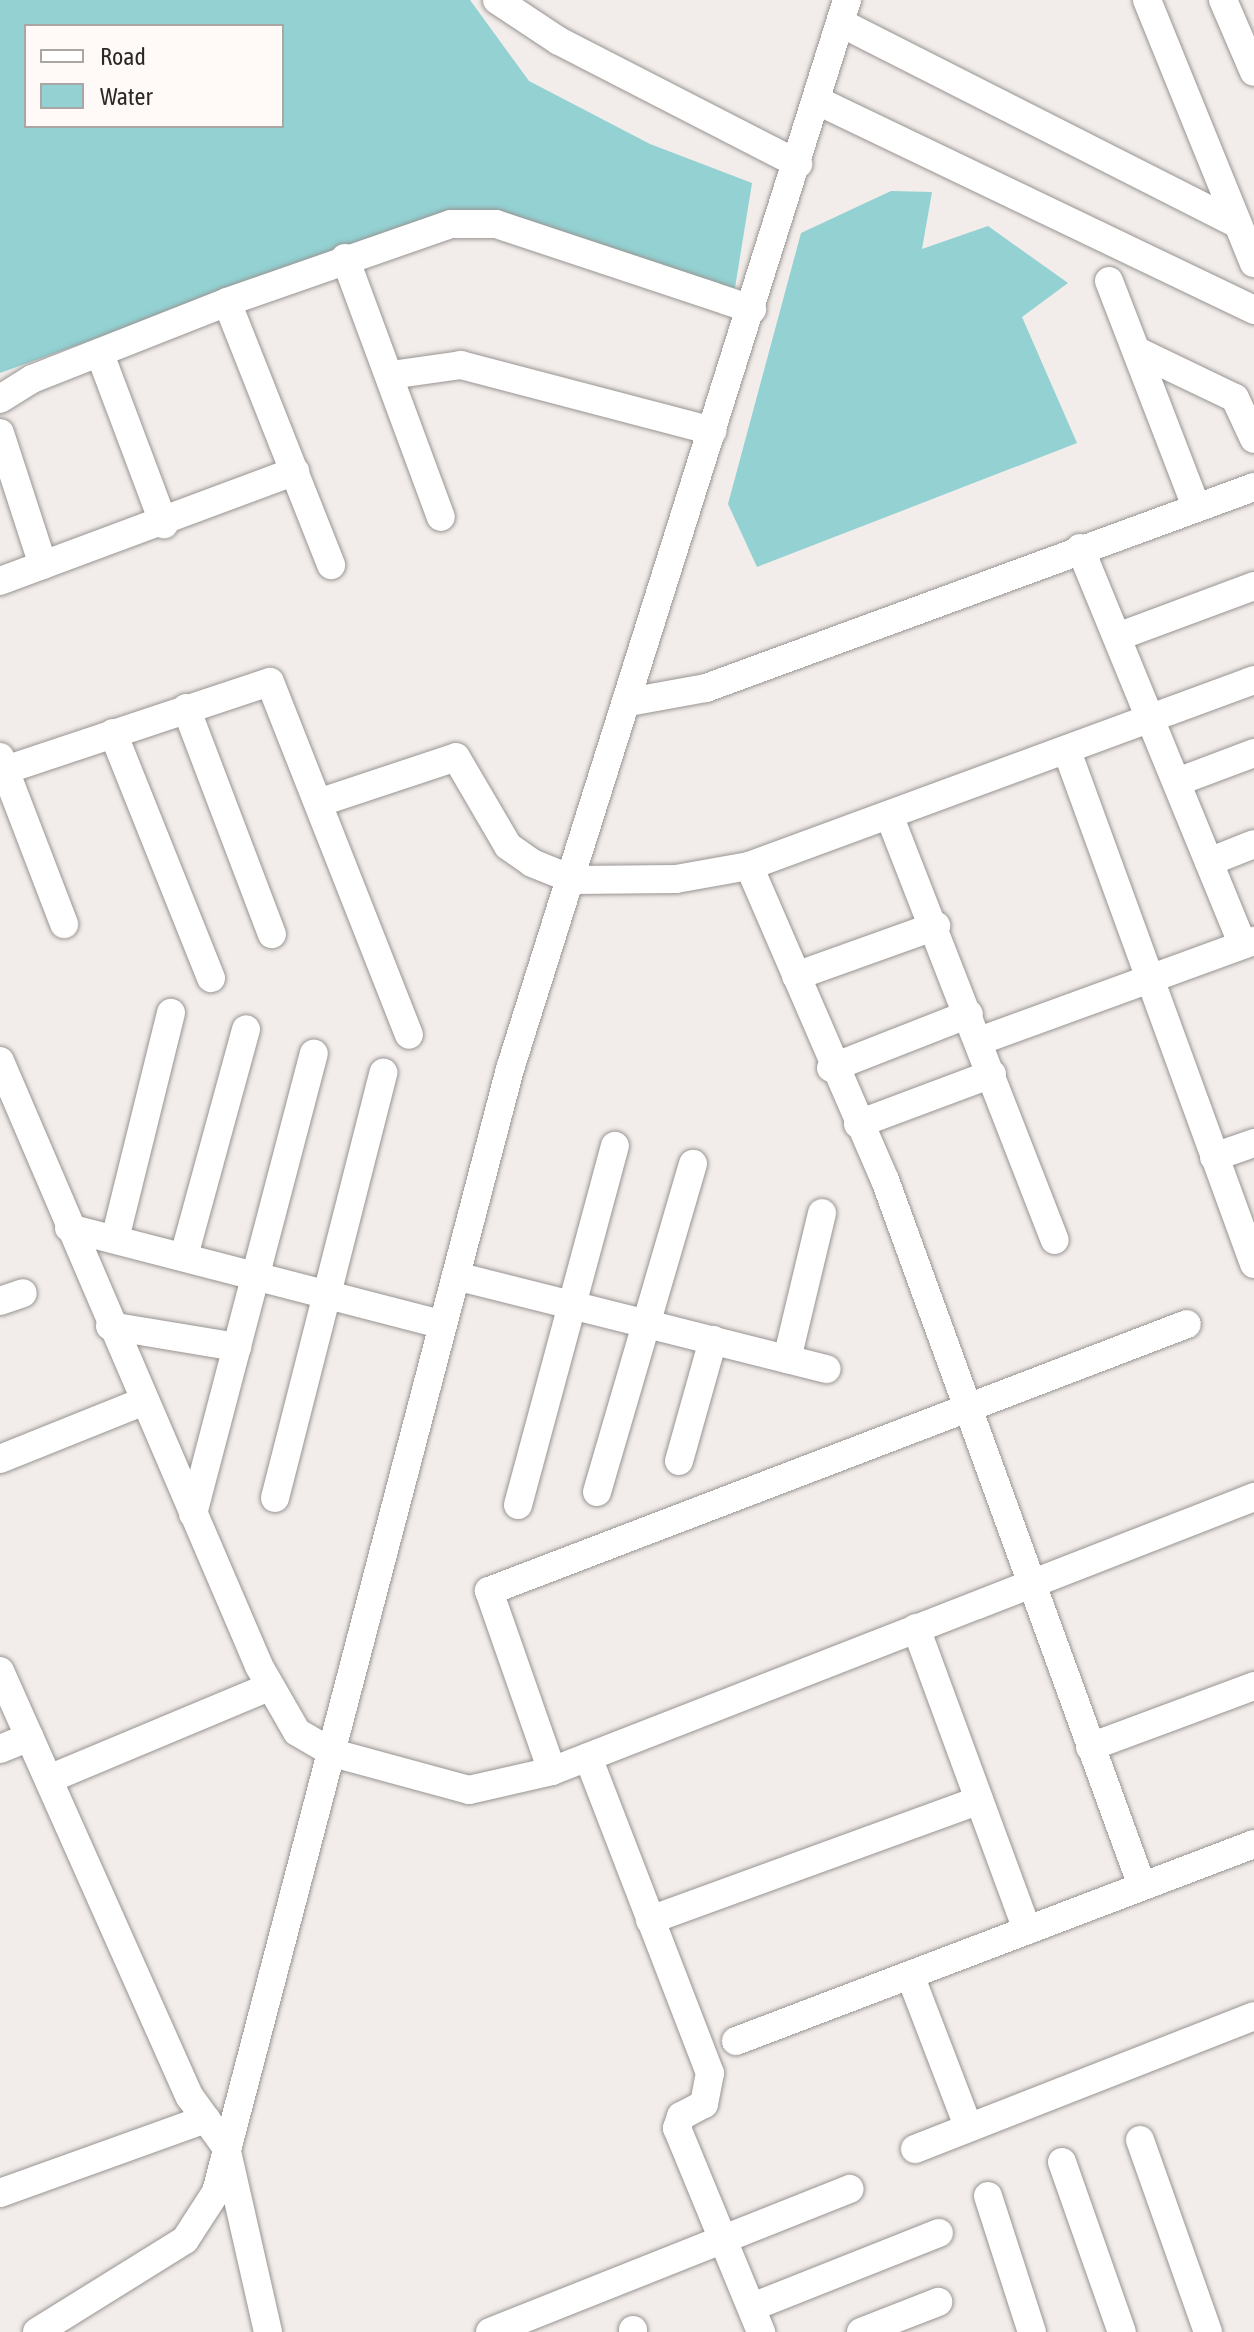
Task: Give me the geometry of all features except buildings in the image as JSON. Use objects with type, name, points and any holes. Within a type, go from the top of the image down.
[{"type":"street","points":[[497,0],[559,41],[798,164]]},
{"type":"street","points":[[1147,0],[1254,263]]},
{"type":"street","points":[[1223,0],[1254,72]]},
{"type":"street","points":[[37,2332],[185,2240],[207,2214],[333,1753],[510,1069],[574,880],[844,12],[1238,224]]},
{"type":"street","points":[[818,101],[1254,310]]},
{"type":"street","points":[[0,399],[32,379],[227,302],[345,258],[451,224],[496,224],[752,309]]},
{"type":"street","points":[[345,258],[391,375],[441,517]]},
{"type":"street","points":[[1109,281],[1196,506]]},
{"type":"street","points":[[227,302],[331,565]]},
{"type":"street","points":[[1139,352],[1235,398],[1254,439]]},
{"type":"street","points":[[100,354],[164,524]]},
{"type":"street","points":[[391,375],[461,365],[712,431]]},
{"type":"street","points":[[0,433],[43,565]]},
{"type":"street","points":[[0,581],[164,524],[295,471]]},
{"type":"street","points":[[629,702],[706,688],[1080,548],[1254,487]]},
{"type":"street","points":[[979,1041],[1248,943],[1209,862],[1080,548]]},
{"type":"street","points":[[1117,637],[1254,586]]},
{"type":"street","points":[[321,802],[456,757],[508,846],[574,880],[676,879],[749,866],[1254,680]]},
{"type":"street","points":[[64,924],[2,763],[113,733],[270,682],[321,802],[409,1035]]},
{"type":"street","points":[[186,708],[272,934]]},
{"type":"street","points":[[113,733],[211,978]]},
{"type":"street","points":[[1067,751],[1254,1264]]},
{"type":"street","points":[[1177,782],[1254,753]]},
{"type":"street","points":[[889,815],[936,926],[1055,1240]]},
{"type":"street","points":[[1209,862],[1254,844]]},
{"type":"street","points":[[749,866],[831,1068],[885,1180],[964,1409],[1142,1886]]},
{"type":"street","points":[[796,976],[936,926]]},
{"type":"street","points":[[115,1239],[171,1013]]},
{"type":"street","points":[[831,1068],[969,1014]]},
{"type":"street","points":[[184,1256],[246,1029]]},
{"type":"street","points":[[193,1514],[314,1054]]},
{"type":"street","points":[[0,1061],[142,1402],[269,1687],[297,1732],[333,1753],[469,1790],[552,1771],[1254,1497]]},
{"type":"street","points":[[275,1498],[324,1294],[383,1073]]},
{"type":"street","points":[[858,1124],[992,1074]]},
{"type":"street","points":[[1214,1157],[1254,1143]]},
{"type":"street","points":[[518,1505],[615,1146]]},
{"type":"street","points":[[597,1492],[693,1164]]},
{"type":"street","points":[[787,1359],[822,1213]]},
{"type":"street","points":[[69,1228],[443,1325]]},
{"type":"street","points":[[456,1276],[827,1369]]},
{"type":"street","points":[[552,1771],[489,1591],[1187,1324]]},
{"type":"street","points":[[110,1326],[237,1347]]},
{"type":"street","points":[[679,1461],[713,1340]]},
{"type":"street","points":[[0,1459],[142,1402]]},
{"type":"street","points":[[916,1628],[1027,1930]]},
{"type":"street","points":[[0,1671],[206,2119],[226,2147],[268,2332]]},
{"type":"street","points":[[1090,1747],[1254,1686]]},
{"type":"street","points":[[49,1779],[269,1687]]},
{"type":"street","points":[[0,1749],[30,1737]]},
{"type":"street","points":[[588,1757],[713,2089],[677,2128],[727,2239],[756,2319],[939,2233]]},
{"type":"street","points":[[650,1920],[979,1800]]},
{"type":"street","points":[[736,2041],[1254,1844]]},
{"type":"street","points":[[910,1975],[968,2126]]},
{"type":"street","points":[[915,2149],[1254,2016]]},
{"type":"street","points":[[0,2193],[206,2119]]},
{"type":"street","points":[[1140,2140],[1208,2332]]},
{"type":"street","points":[[1062,2162],[1122,2332]]},
{"type":"street","points":[[490,2332],[850,2189]]},
{"type":"street","points":[[988,2196],[1032,2332]]},
{"type":"street","points":[[861,2332],[938,2302]]},
{"type":"water","points":[[0,0],[470,0],[529,81],[650,144],[752,183],[734,294],[425,220],[0,373]]},
{"type":"water","points":[[891,191],[932,192],[922,249],[988,226],[1068,283],[1022,317],[1077,443],[757,567],[728,504],[801,233]]}]
